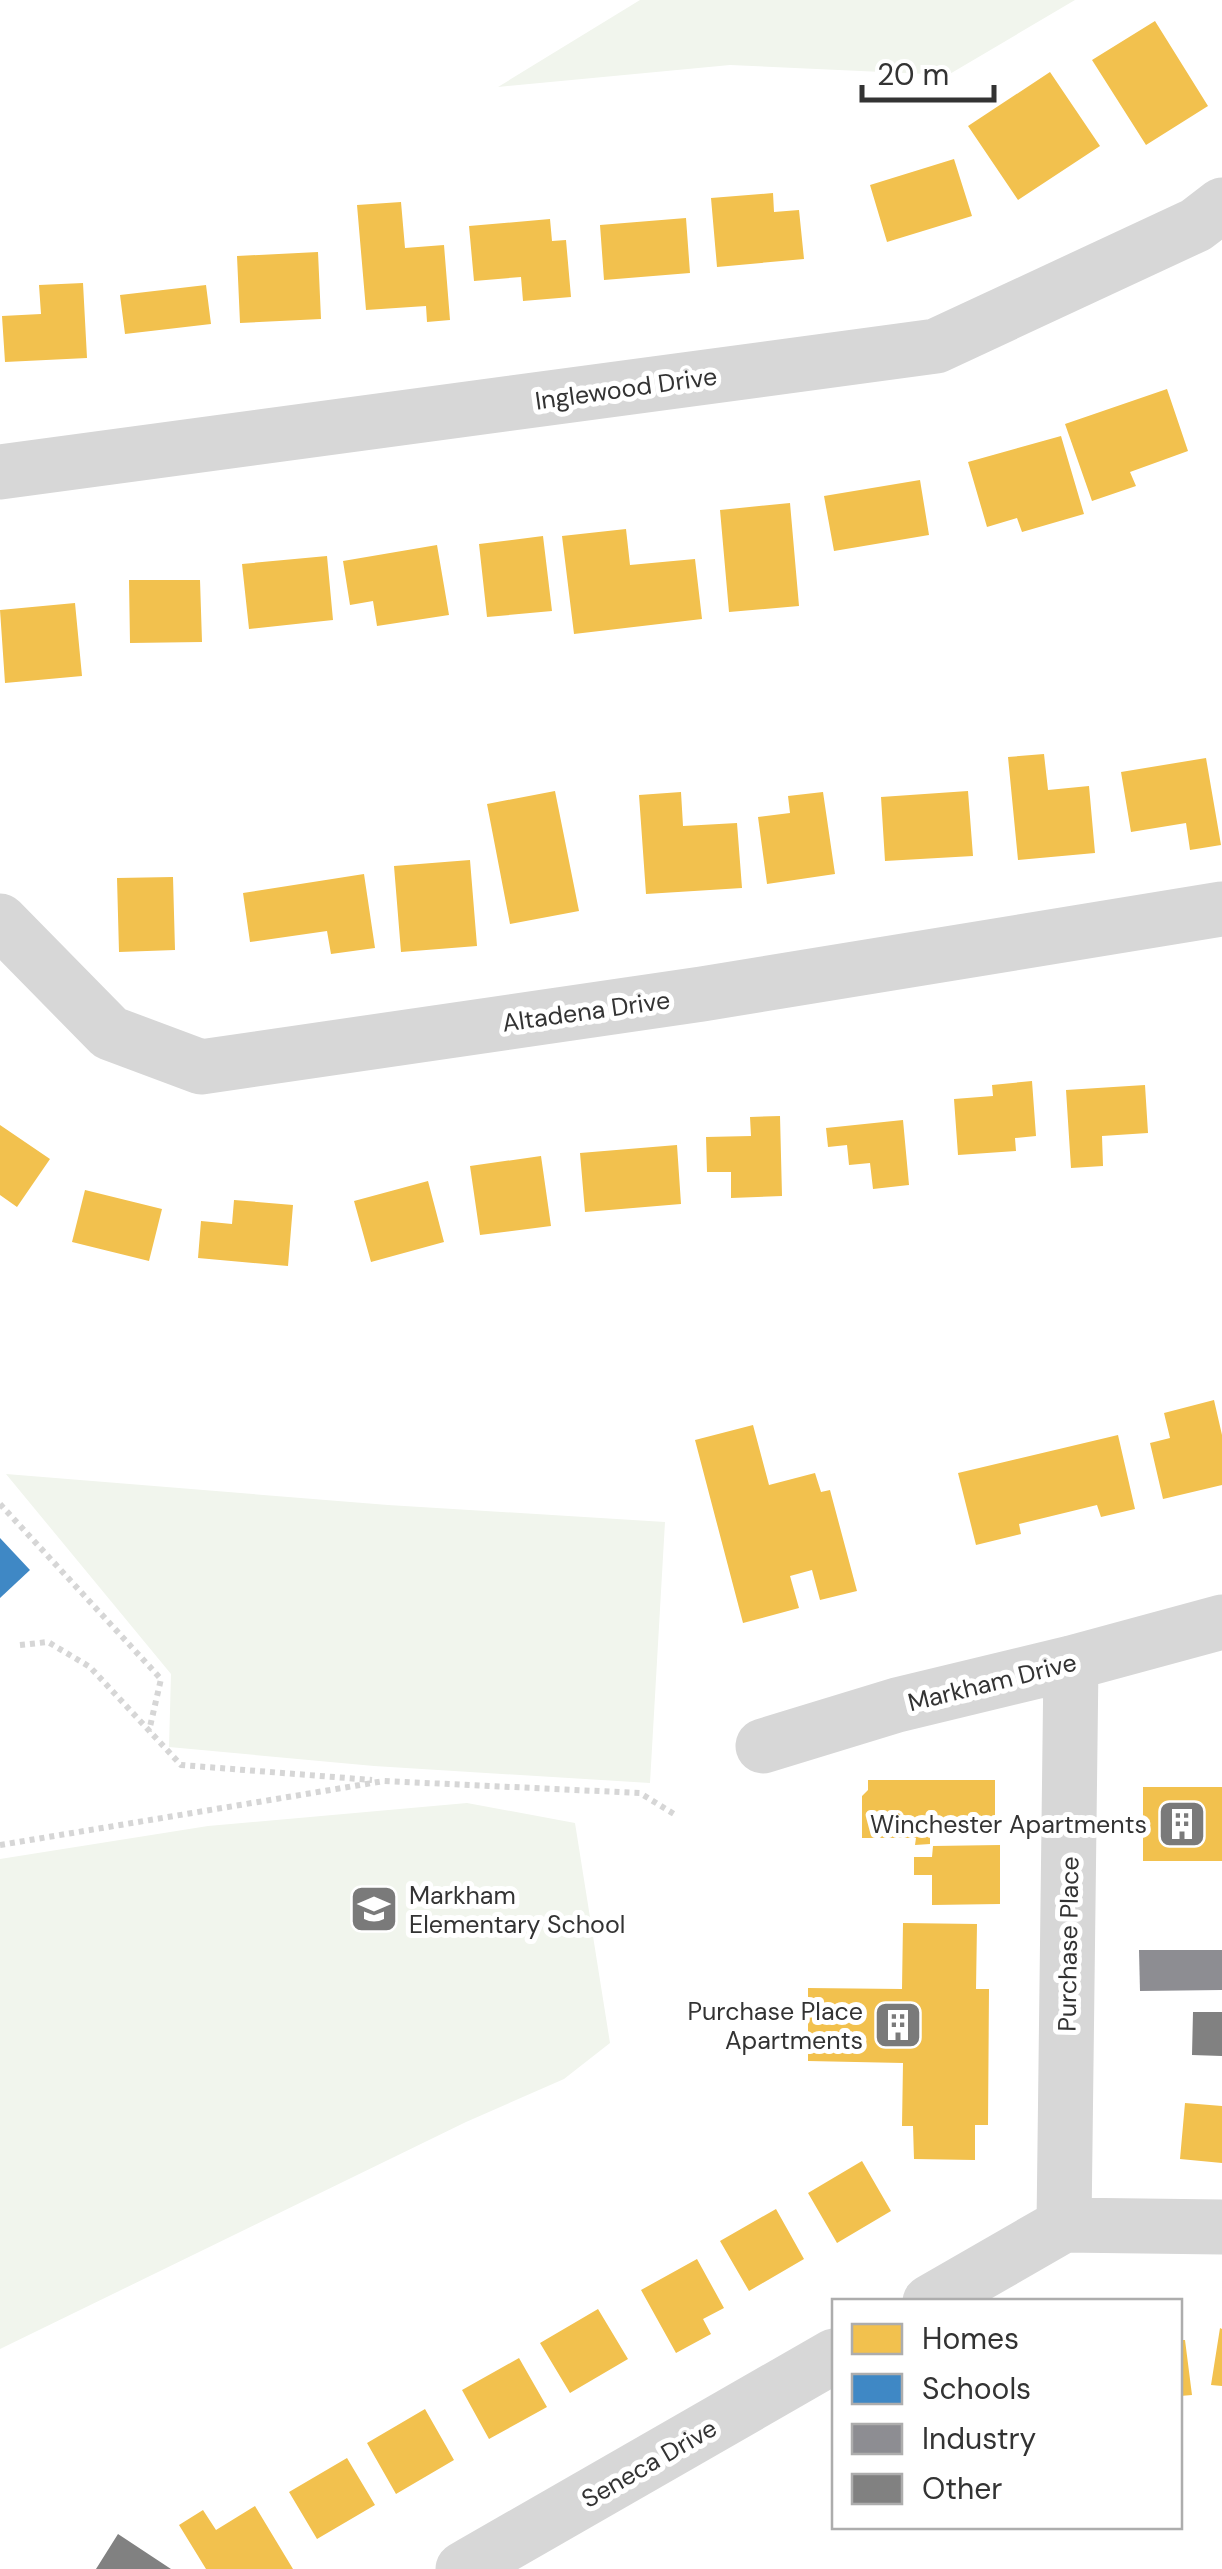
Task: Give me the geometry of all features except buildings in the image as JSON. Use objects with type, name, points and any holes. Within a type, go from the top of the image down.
[{"type":"street","name":"Inglewood Drive","points":[[0,472],[936,346],[1196,225],[1222,205]]},
{"type":"street","name":"Altadena Drive","points":[[0,921],[110,1033],[202,1067],[702,994],[1222,909]]},
{"type":"street","name":"Markham Drive","points":[[763,1746],[897,1705],[1222,1622]]},
{"type":"street","name":"Purchase Place","points":[[1064,2224],[1071,1663]]},
{"type":"street","points":[[935,2299],[1064,2224],[1222,2227]]},
{"type":"street","name":"Seneca Drive","points":[[463,2569],[832,2357]]},
{"type":"path","points":[[0,1504],[160,1679],[150,1731]]},
{"type":"path","points":[[20,1645],[48,1642],[90,1667],[181,1765],[640,1793],[674,1814]]},
{"type":"path","points":[[0,1845],[384,1780]]},
{"type":"shaded area","points":[[640,0],[1075,0],[948,75],[730,65],[498,87]]},
{"type":"shaded area","points":[[6,1474],[388,1505],[665,1522],[650,1783],[374,1766],[169,1747],[171,1674]]},
{"type":"shaded area","points":[[467,1803],[575,1823],[610,2043],[564,2079],[466,2122],[0,2349],[0,1859],[208,1826]]},
{"type":"place","name":"Winchester Apartments","points":[[1182,1824]]},
{"type":"place","name":"Markham Elementary School","points":[[374,1909]]},
{"type":"place","name":"Purchase Place Apartments","points":[[898,2025]]}]
